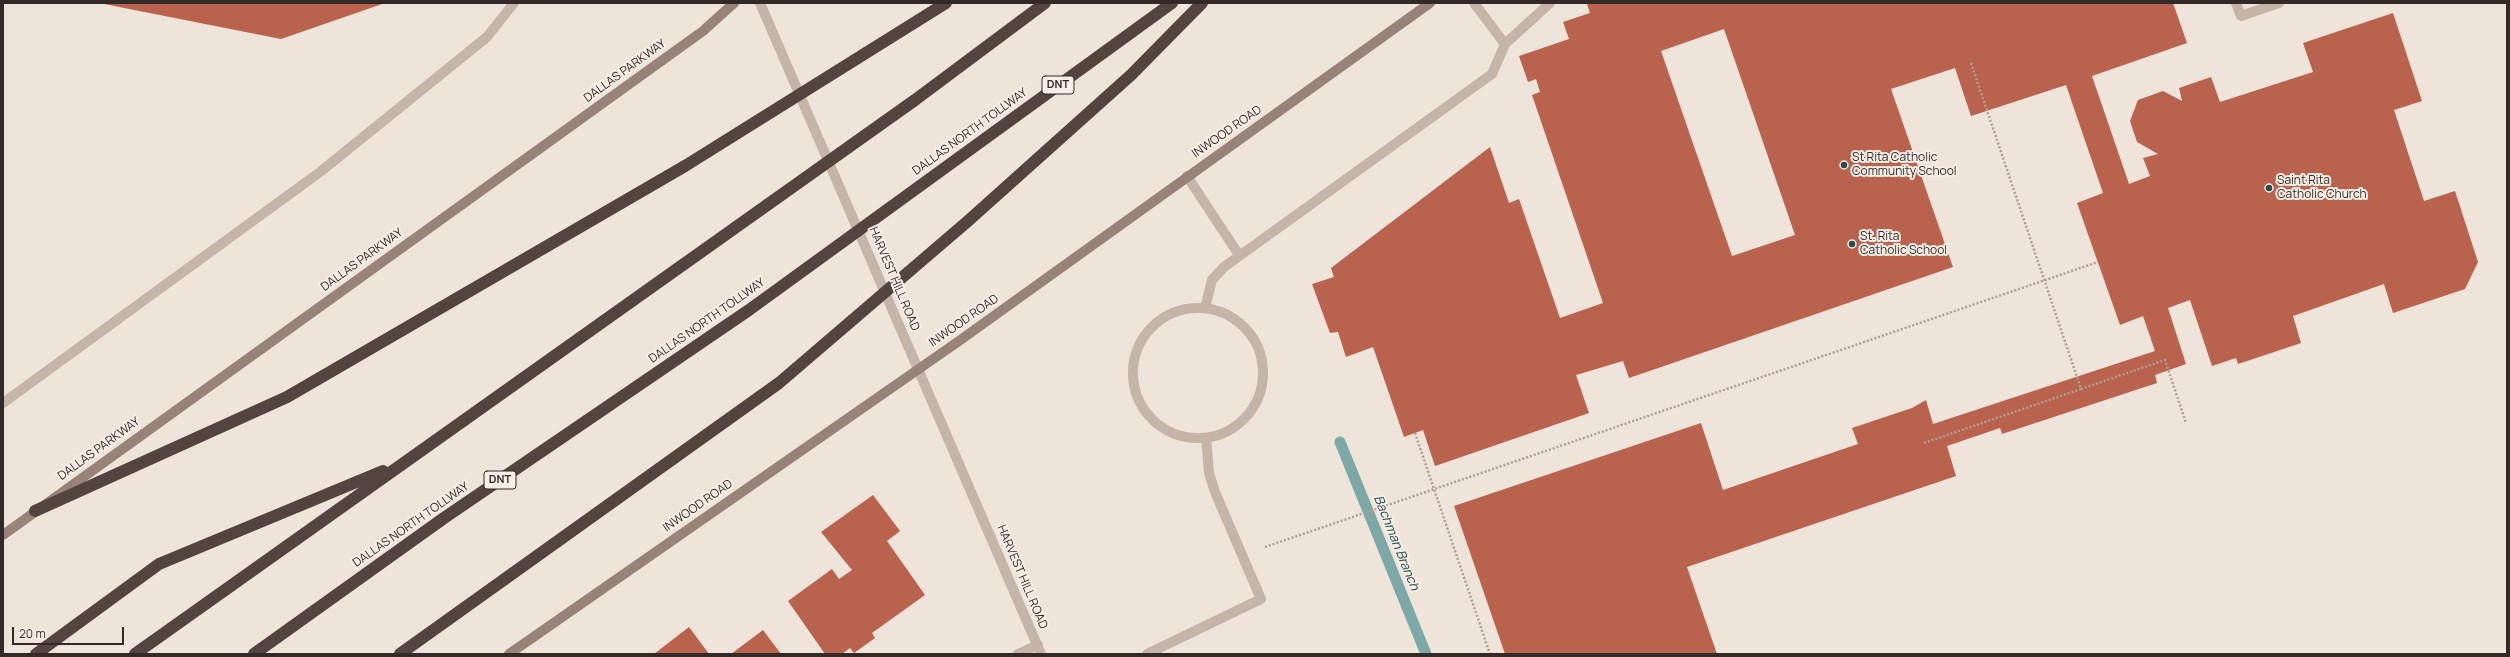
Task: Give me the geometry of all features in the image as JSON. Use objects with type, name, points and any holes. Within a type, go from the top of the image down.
[{"type":"highway","points":[[35,511],[287,397],[685,166],[946,3]]},
{"type":"highway","points":[[135,654],[403,462],[915,100],[1045,3]]},
{"type":"highway","name":"DALLAS NORTH TOLLWAY","points":[[254,654],[451,514],[749,310],[1172,3]]},
{"type":"highway","points":[[400,654],[779,383],[968,222],[1131,75],[1202,3]]},
{"type":"highway","points":[[36,654],[159,564],[403,462]]},
{"type":"main road","name":"DALLAS PARKWAY","points":[[3,535],[703,31],[734,3]]},
{"type":"main road","name":"INWOOD ROAD","points":[[509,654],[919,368],[1430,3]]},
{"type":"street","points":[[3,403],[320,172],[487,37],[514,3]]},
{"type":"street","name":"HARVEST HILL ROAD","points":[[760,3],[1040,650]]},
{"type":"street","points":[[1474,3],[1505,44]]},
{"type":"street","points":[[1205,308],[1212,280],[1239,256],[1492,74],[1505,44],[1550,3]]},
{"type":"street","points":[[2236,3],[2240,16],[2279,3]]},
{"type":"street","points":[[1187,176],[1239,256]]},
{"type":"street","points":[[1205,308],[1227,314],[1245,327],[1257,346],[1263,366],[1262,386],[1255,405],[1242,421],[1225,432],[1206,438],[1185,436],[1166,429],[1150,416],[1139,399],[1133,378],[1136,354],[1145,335],[1162,319],[1182,309],[1205,308]]},
{"type":"street","points":[[1147,654],[1261,599],[1213,486],[1209,473],[1206,438]]},
{"type":"street","points":[[1018,654],[1040,650]]},
{"type":"path","points":[[1971,63],[2081,389]]},
{"type":"path","points":[[1242,555],[1434,488],[2098,262]]},
{"type":"path","points":[[1924,444],[2165,360],[2186,423]]},
{"type":"path","points":[[1415,433],[1490,654]]},
{"type":"building","points":[[99,3],[385,3],[281,39]]},
{"type":"building","points":[[2173,3],[2187,43],[2092,76],[2129,184],[2150,176],[2143,158],[2158,154],[2137,142],[2130,121],[2138,100],[2163,91],[2182,101],[2179,88],[2211,77],[2220,102],[2313,72],[2303,43],[2393,13],[2422,101],[2394,110],[2424,201],[2455,191],[2478,262],[2465,289],[2393,313],[2384,284],[2293,316],[2301,343],[2238,364],[2236,358],[2212,366],[2190,300],[2168,308],[2186,364],[2155,375],[2157,383],[2002,434],[2000,428],[1947,446],[1956,476],[1687,567],[1717,654],[1505,654],[1454,506],[1701,423],[1723,490],[1858,444],[1852,428],[1912,408],[1926,400],[1933,424],[2155,351],[2143,316],[2120,325],[2077,203],[2103,193],[2066,85],[1971,116],[1955,68],[1891,89],[1953,267],[1629,378],[1623,361],[1576,375],[1589,413],[1435,466],[1423,430],[1404,437],[1373,347],[1346,357],[1338,332],[1330,333],[1312,284],[1334,277],[1331,268],[1490,147],[1509,203],[1519,199],[1560,318],[1603,303],[1532,95],[1540,92],[1536,79],[1528,82],[1519,56],[1569,39],[1563,22],[1590,13],[1587,4]],"holes":[[[1724,29],[1795,235],[1732,256],[1661,51]]]},
{"type":"building","points":[[873,495],[900,531],[887,541],[925,595],[872,633],[875,638],[854,653],[850,648],[842,654],[825,654],[788,601],[832,569],[839,579],[852,570],[821,532]]},
{"type":"building","points":[[689,627],[709,654],[654,654]]},
{"type":"building","points":[[763,630],[781,654],[731,654]]},
{"type":"waterway","name":"Bachman Branch","points":[[1340,442],[1426,654]]},
{"type":"place","name":"St Rita Catholic Community School","points":[[1844,165]]},
{"type":"place","name":"Saint Rita Catholic Church","points":[[2269,188]]},
{"type":"place","name":"St. Rita Catholic School","points":[[1852,244]]}]
